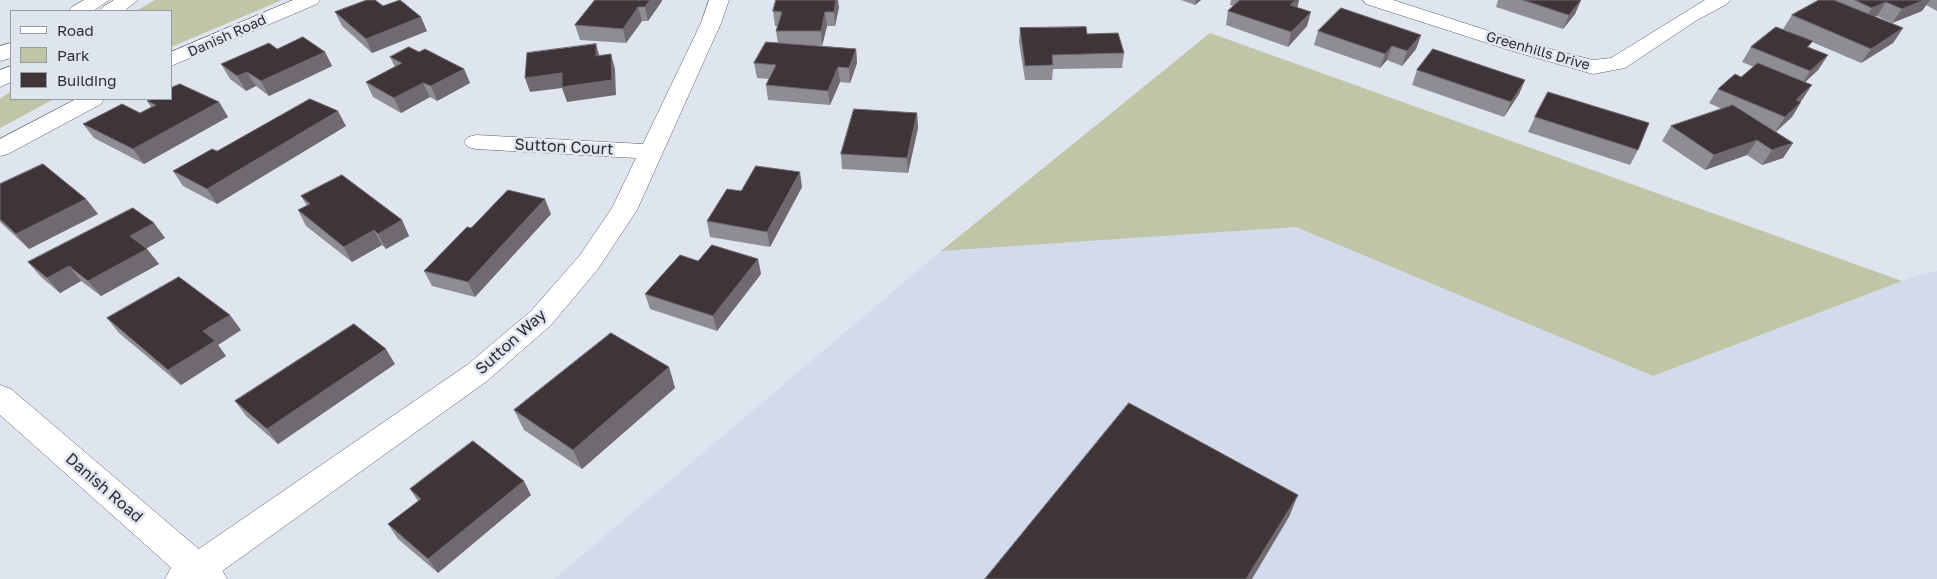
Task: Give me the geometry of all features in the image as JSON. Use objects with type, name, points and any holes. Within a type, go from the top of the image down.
[{"type":"street","points":[[71,10],[86,0]]},
{"type":"street","points":[[81,10],[99,0]]},
{"type":"street","points":[[112,10],[128,0]]},
{"type":"street","points":[[119,10],[137,0]]},
{"type":"street","name":"Danish Road","points":[[172,60],[310,0]]},
{"type":"street","name":"Sutton Way","points":[[197,576],[438,401],[512,344],[541,318],[589,262],[624,210],[652,152],[719,0]]},
{"type":"street","name":"Greenhills Drive","points":[[1373,0],[1516,46],[1593,67],[1617,63],[1690,16],[1720,0]]},
{"type":"street","points":[[0,149],[91,100]]},
{"type":"street","name":"Sutton Court","points":[[476,142],[652,152]]},
{"type":"street","name":"Danish Road","points":[[0,397],[197,576]]},
{"type":"shaded area","points":[[1296,227],[1653,376],[1915,276],[1937,271],[1937,579],[554,579],[941,251]]},
{"type":"green space","points":[[155,0],[282,0],[172,47],[172,10],[138,10]]},
{"type":"green space","points":[[1210,33],[1902,281],[1653,376],[1296,227],[941,251]]},
{"type":"green space","points":[[10,92],[10,100],[52,100],[0,128],[0,99]]},
{"type":"building","points":[[367,0],[375,0],[383,6],[400,0],[421,17],[366,39],[335,12]]},
{"type":"building","points":[[595,0],[650,0],[645,7],[638,7],[623,29],[575,25]]},
{"type":"building","points":[[776,0],[836,0],[834,12],[825,12],[821,31],[776,31],[782,12],[773,11]]},
{"type":"building","points":[[1240,0],[1296,0],[1290,5],[1311,12],[1291,32],[1228,11]]},
{"type":"building","points":[[1523,0],[1581,0],[1569,15]]},
{"type":"building","points":[[1819,0],[1834,0],[1903,28],[1871,49],[1792,15]]},
{"type":"building","points":[[1855,0],[1924,0],[1902,9],[1886,2],[1872,8]]},
{"type":"building","points":[[1341,8],[1421,35],[1407,51],[1392,46],[1385,54],[1318,31]]},
{"type":"building","points":[[1086,27],[1087,34],[1118,33],[1124,53],[1052,55],[1053,65],[1025,66],[1020,28]]},
{"type":"building","points":[[1776,27],[1813,41],[1807,47],[1828,55],[1810,71],[1751,47]]},
{"type":"building","points":[[303,37],[325,52],[261,81],[247,72],[237,76],[221,64],[269,43],[277,49]]},
{"type":"building","points":[[766,42],[856,49],[849,68],[838,67],[828,91],[766,85],[776,65],[754,63]]},
{"type":"building","points":[[596,44],[596,56],[611,54],[612,80],[562,87],[562,73],[525,78],[527,53]]},
{"type":"building","points":[[409,47],[419,52],[425,49],[464,69],[431,86],[423,83],[394,98],[366,82],[402,63],[390,57]]},
{"type":"building","points":[[1433,49],[1525,80],[1511,102],[1417,70]]},
{"type":"building","points":[[1758,63],[1812,85],[1796,100],[1801,102],[1785,117],[1718,89],[1735,74],[1741,77]]},
{"type":"building","points":[[180,84],[219,102],[133,149],[83,124],[122,104],[140,113],[156,105],[147,101],[172,100],[172,88]]},
{"type":"building","points":[[1548,92],[1649,123],[1638,150],[1535,117]]},
{"type":"building","points":[[310,99],[338,111],[207,189],[173,171],[212,149],[217,151]]},
{"type":"building","points":[[1733,105],[1793,143],[1772,150],[1757,140],[1714,155],[1671,126]]},
{"type":"building","points":[[854,109],[917,113],[907,158],[841,154]]},
{"type":"building","points":[[43,164],[86,199],[16,234],[0,219],[0,184]]},
{"type":"building","points":[[756,166],[800,172],[767,232],[707,221],[727,189],[741,191]]},
{"type":"building","points":[[342,175],[402,220],[378,234],[374,230],[344,247],[298,210],[310,204],[301,196]]},
{"type":"building","points":[[508,190],[545,199],[468,282],[424,271],[467,227],[471,228]]},
{"type":"building","points":[[133,208],[154,223],[130,236],[147,249],[88,281],[69,266],[47,278],[28,262]]},
{"type":"building","points":[[712,245],[758,259],[713,316],[645,294],[680,255],[698,261]]},
{"type":"building","points":[[179,277],[230,315],[203,331],[215,341],[168,370],[107,318]]},
{"type":"building","points":[[354,324],[386,349],[267,429],[235,401]]},
{"type":"building","points":[[611,333],[669,367],[573,450],[514,410]]},
{"type":"building","points":[[1129,403],[1298,495],[1246,579],[985,579]]},
{"type":"building","points":[[473,441],[524,481],[428,559],[388,524],[421,499],[410,489]]}]
